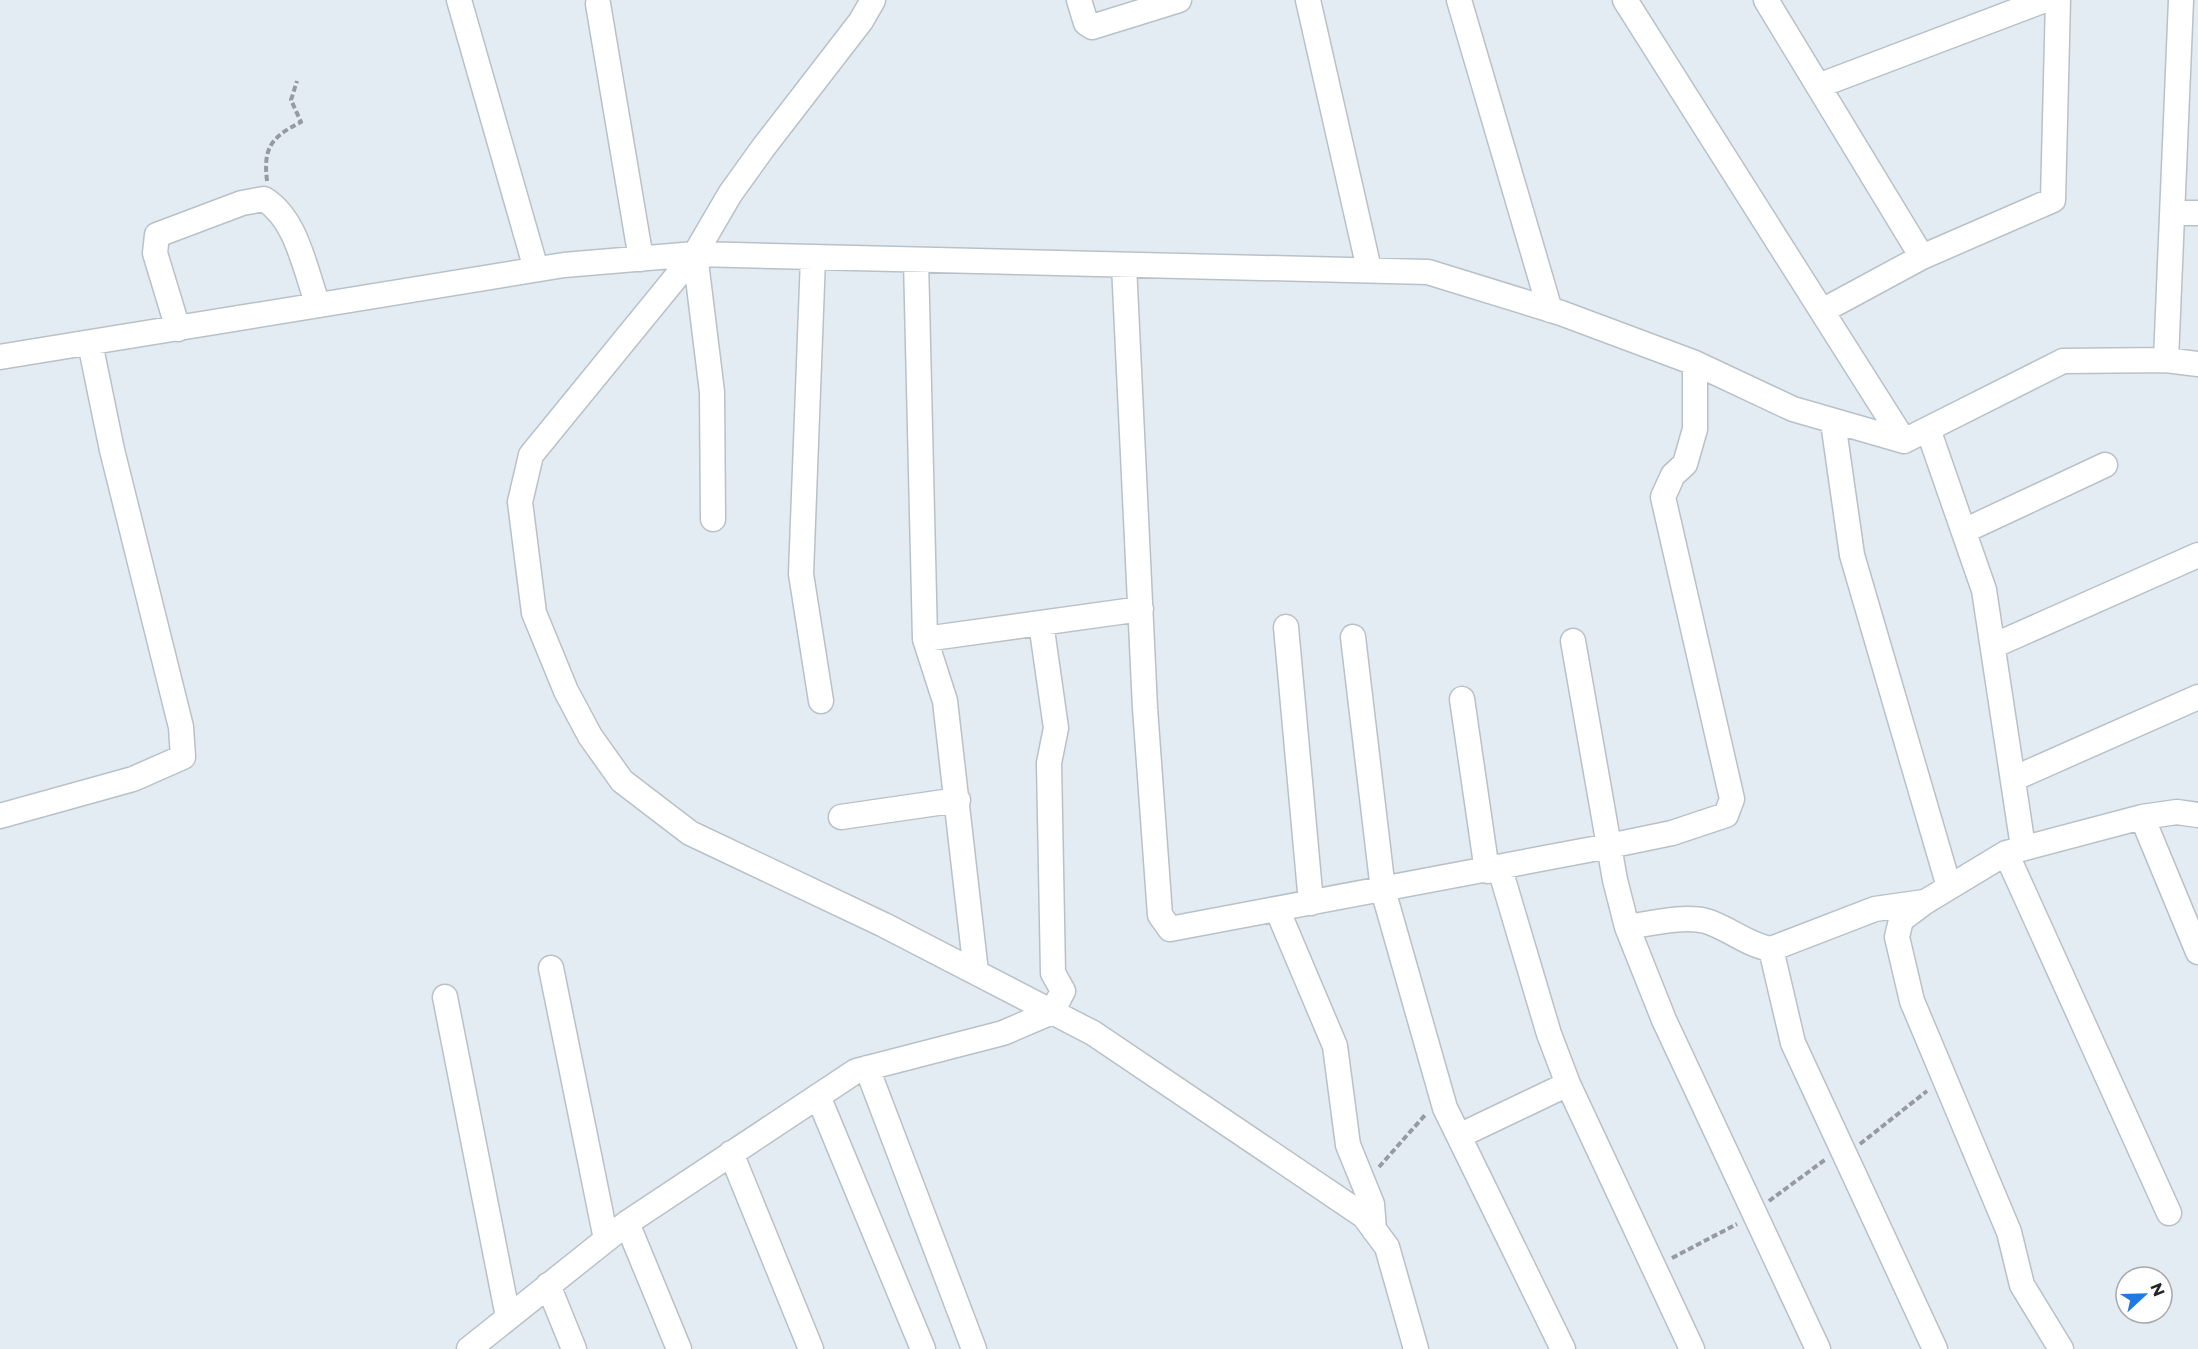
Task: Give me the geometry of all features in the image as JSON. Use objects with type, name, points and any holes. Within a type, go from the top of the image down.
[{"type":"street","points":[[459,0],[536,269]]},
{"type":"street","points":[[873,0],[861,21],[730,194],[695,255],[531,455],[520,502],[534,613],[581,718],[622,781],[690,833],[884,925],[976,972],[1058,1001],[1093,1033],[1364,1216],[1387,1247],[1414,1348]]},
{"type":"street","points":[[1079,0],[1086,23],[1092,27],[1179,0]]},
{"type":"street","points":[[1308,0],[1369,269]]},
{"type":"street","points":[[1459,0],[1550,310]]},
{"type":"street","points":[[1625,0],[1904,441]]},
{"type":"street","points":[[1766,0],[1922,257]]},
{"type":"street","points":[[1818,86],[2045,0]]},
{"type":"street","points":[[1822,311],[1922,257],[2053,200],[2058,0]]},
{"type":"street","points":[[2166,360],[2181,0]]},
{"type":"street","points":[[598,4],[641,259]]},
{"type":"street","points":[[178,329],[155,253],[157,235],[242,203],[264,199],[277,207],[286,221],[318,305]]},
{"type":"street","points":[[2173,213],[2198,213]]},
{"type":"street","points":[[695,255],[712,392],[713,519]]},
{"type":"street","points":[[0,357],[536,269],[695,255],[1428,272],[1550,310],[1695,363],[1793,409],[1904,441],[2063,361],[2166,360],[2198,364]]},
{"type":"street","points":[[813,258],[801,574],[821,701]]},
{"type":"street","points":[[916,260],[925,639],[945,701],[976,972]]},
{"type":"street","points":[[1125,265],[1141,609],[1160,915],[1170,929],[1494,870],[1672,832],[1726,815],[1731,807],[1732,799],[1663,498],[1673,476],[1685,464],[1695,429],[1695,363]]},
{"type":"street","points":[[0,816],[133,779],[183,757],[181,727],[114,461],[90,343]]},
{"type":"street","points":[[1833,422],[1852,555],[1949,887]]},
{"type":"street","points":[[1928,429],[1984,590],[2013,779],[2014,850],[2169,1213]]},
{"type":"street","points":[[1964,531],[2105,465]]},
{"type":"street","points":[[1993,646],[2198,555]]},
{"type":"street","points":[[925,639],[1141,609]]},
{"type":"street","points":[[1041,623],[1056,728],[1049,764],[1053,973],[1058,1001]]},
{"type":"street","points":[[1286,627],[1311,903]]},
{"type":"street","points":[[1353,637],[1383,890],[1442,1096],[1459,1136],[1563,1349]]},
{"type":"street","points":[[1573,641],[1609,846],[1627,927],[1664,1020],[1757,1214],[1818,1349]]},
{"type":"street","points":[[2013,779],[2198,697]]},
{"type":"street","points":[[1462,699],[1494,870],[1549,1034],[1568,1084],[1692,1349]]},
{"type":"street","points":[[841,816],[958,800]]},
{"type":"street","points":[[2061,1349],[2022,1286],[2009,1232],[1912,1000],[1897,937],[1901,920],[1924,902],[2014,850],[2142,817],[2177,812],[2198,815]]},
{"type":"street","points":[[2142,817],[2198,952]]},
{"type":"street","points":[[1627,927],[1688,920],[1705,921],[1759,947],[1771,949],[1875,909],[1924,902]]},
{"type":"street","points":[[1277,909],[1335,1046],[1348,1145],[1372,1204],[1374,1230]]},
{"type":"street","points":[[1771,949],[1793,1043],[1935,1349]]},
{"type":"street","points":[[551,968],[606,1239]]},
{"type":"street","points":[[445,997],[508,1317]]},
{"type":"street","points":[[469,1349],[627,1223],[856,1071],[1003,1033],[1058,1001]]},
{"type":"street","points":[[867,1068],[974,1349]]},
{"type":"street","points":[[1459,1136],[1568,1084]]},
{"type":"street","points":[[818,1096],[923,1349]]},
{"type":"street","points":[[731,1153],[811,1349]]},
{"type":"street","points":[[627,1223],[679,1349]]},
{"type":"street","points":[[548,1285],[573,1349]]},
{"type":"path","points":[[264,199],[268,186],[265,158],[269,146],[282,133],[301,122],[291,100],[297,81]]},
{"type":"path","points":[[1654,1268],[1757,1214],[1762,1206],[1793,1186],[1823,1161],[1866,1142],[1881,1126],[1944,1078]]},
{"type":"path","points":[[1364,1184],[1442,1096]]}]
